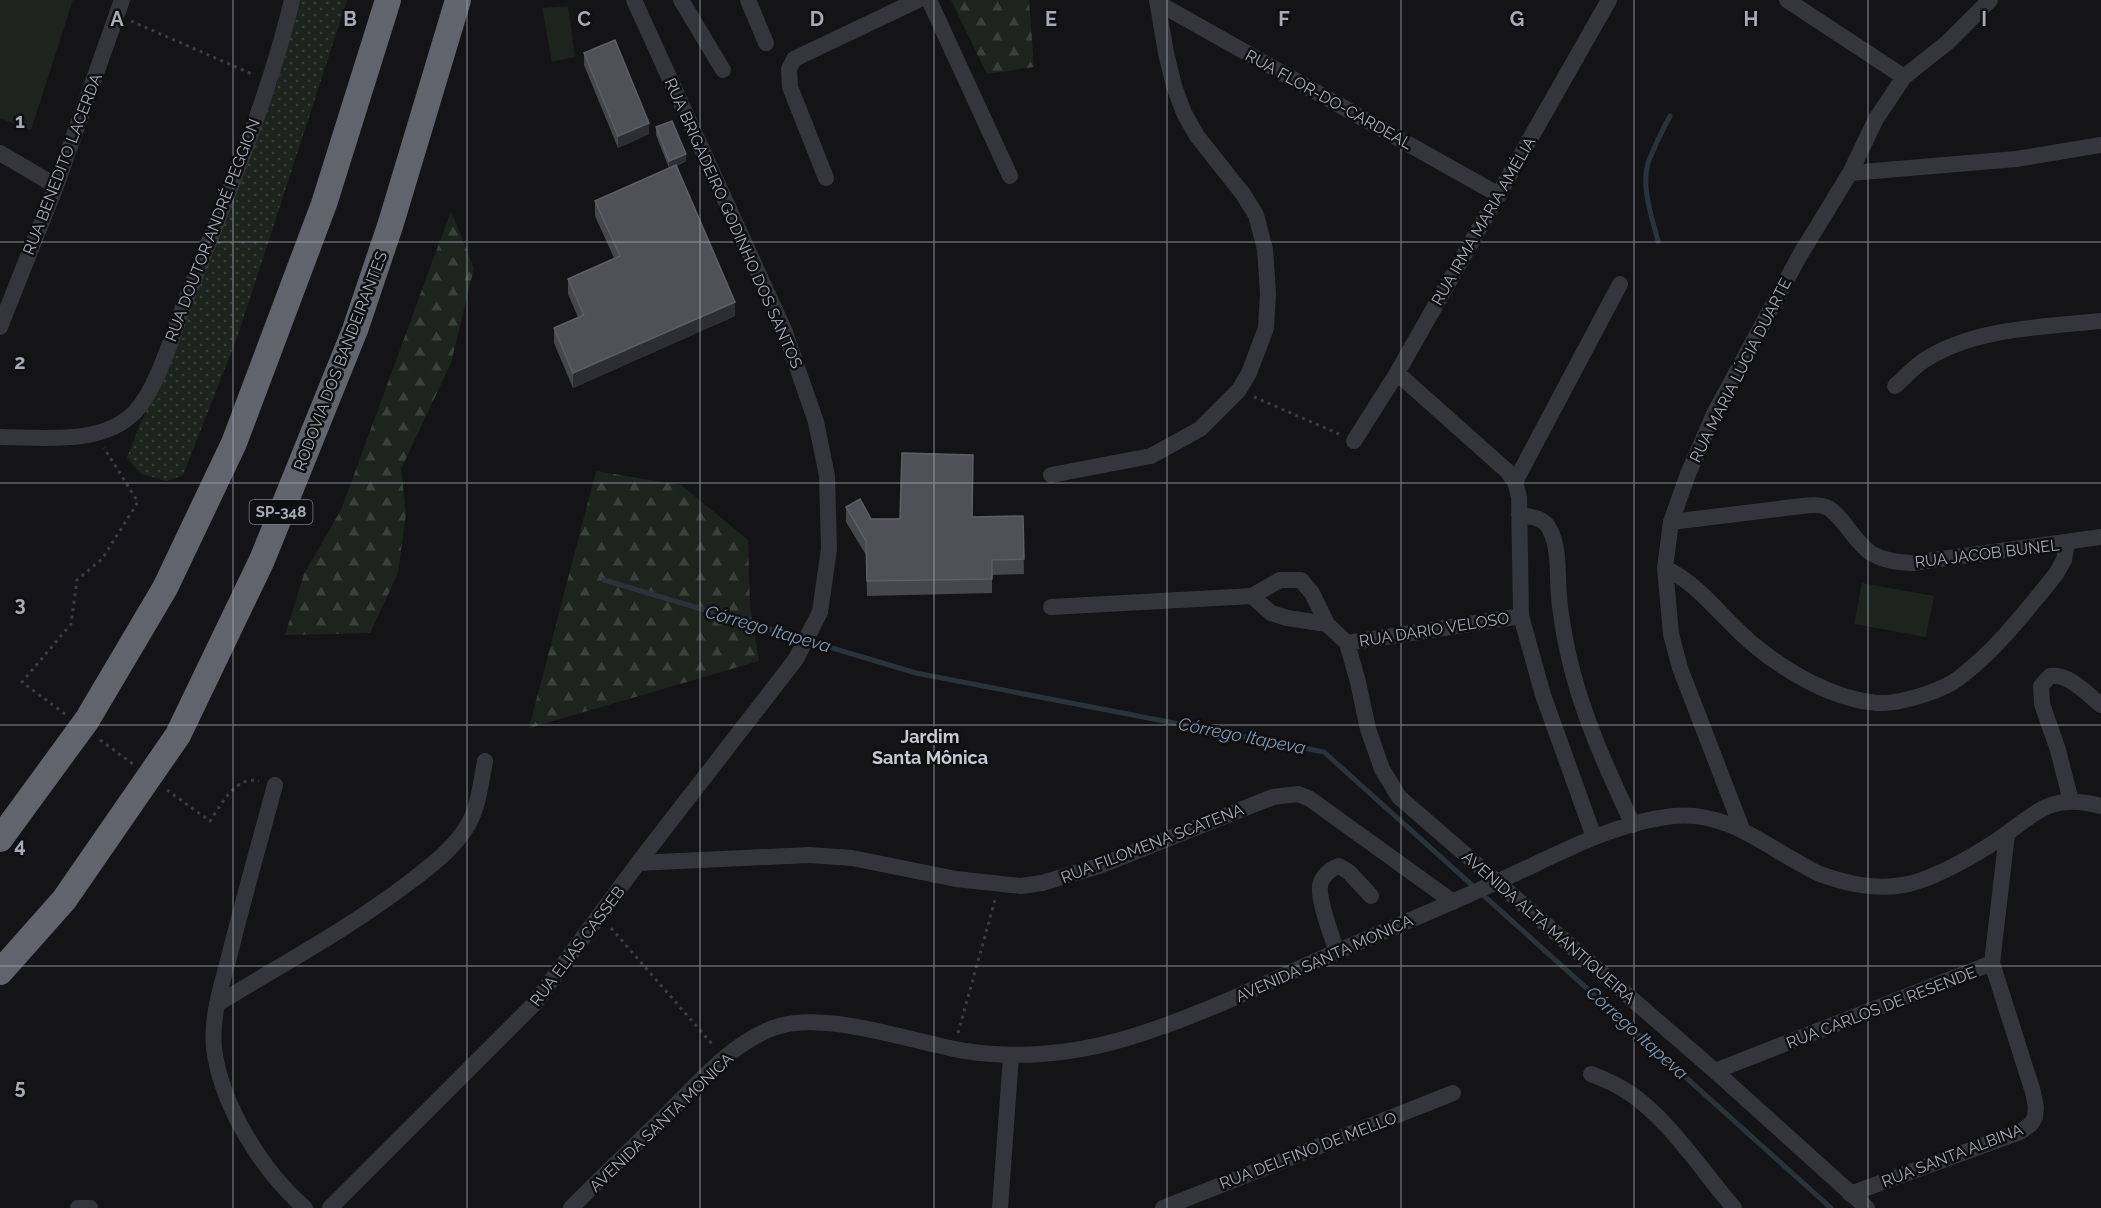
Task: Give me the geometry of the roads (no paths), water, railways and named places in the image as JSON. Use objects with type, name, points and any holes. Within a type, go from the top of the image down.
[{"type":"highway","points":[[0,839],[87,720],[165,588],[234,443],[324,204],[388,0]]},
{"type":"highway","name":"RODOVIA DOS BANDEIRANTES","points":[[0,972],[64,900],[178,735],[262,560],[355,330],[391,223],[458,0]]},
{"type":"street","name":"RUA DOUTOR ANDRÉ PEGGION","points":[[0,437],[95,434],[114,427],[135,412],[152,386],[270,82],[292,0]]},
{"type":"street","name":"RUA BRIGADEIRO GODINHO DOS SANTOS","points":[[634,0],[785,332],[816,422],[827,476],[829,549],[820,612],[798,655]]},
{"type":"street","points":[[681,0],[723,70]]},
{"type":"street","points":[[748,0],[766,43]]},
{"type":"street","points":[[826,178],[790,87],[789,69],[794,58],[918,0]]},
{"type":"street","points":[[928,0],[1010,176]]},
{"type":"street","name":"RUA IRMA MARIA AMÉLIA","points":[[1354,441],[1397,373],[1609,0]]},
{"type":"street","points":[[1786,0],[1904,77]]},
{"type":"street","name":"RUA MARIA LÚCIA DUARTE","points":[[1742,830],[1680,668],[1671,634],[1665,568],[1671,522],[1688,474],[1715,411],[1800,255],[1850,173],[1876,119],[1904,77],[1948,42],[1990,0]]},
{"type":"street","points":[[1051,475],[1151,456],[1200,429],[1239,390],[1249,373],[1266,328],[1268,293],[1265,249],[1256,214],[1197,136],[1184,113],[1174,86],[1166,53],[1158,2]]},
{"type":"street","name":"RUA FLOR-DO-CARDEAL","points":[[1158,2],[1499,195]]},
{"type":"street","name":"RUA BENEDITO LACERDA","points":[[0,327],[56,186],[120,8]]},
{"type":"street","points":[[1850,173],[2016,159],[2101,145]]},
{"type":"street","points":[[0,153],[56,186]]},
{"type":"street","points":[[1515,482],[1620,284]]},
{"type":"street","points":[[1895,386],[1922,362],[1945,348],[1980,337],[2025,329],[2101,321]]},
{"type":"street","points":[[1397,373],[1507,471],[1515,482],[1519,497],[1521,616],[1544,695],[1594,837]]},
{"type":"street","name":"RUA JACOB BUNEL","points":[[1671,522],[1802,506],[1822,506],[1835,513],[1855,539],[1872,553],[1889,561],[1912,563],[2101,537]]},
{"type":"street","points":[[1519,515],[1536,517],[1545,523],[1551,532],[1568,653],[1579,694],[1598,750],[1632,825]]},
{"type":"street","points":[[1665,568],[1692,586],[1742,635],[1775,662],[1816,685],[1852,698],[1879,703],[1902,700],[1938,690],[1958,680],[1987,655],[2056,574],[2064,560],[2067,543]]},
{"type":"street","points":[[1051,607],[1252,596],[1280,580],[1289,578],[1301,580],[1312,593],[1327,624],[1347,642]]},
{"type":"street","points":[[1252,596],[1271,613],[1287,618],[1327,624]]},
{"type":"street","name":"RUA DARIO VELOSO","points":[[1347,642],[1521,616]]},
{"type":"street","name":"AVENIDA ALTA MANTIQUEIRA","points":[[1347,642],[1368,729],[1382,769],[1399,797],[1494,883],[1715,1071],[1867,1208]]},
{"type":"street","name":"RUA ELIAS CASSEB","points":[[330,1208],[534,1004],[638,863],[798,655]]},
{"type":"street","points":[[2071,801],[2058,750],[2042,704],[2041,686],[2050,676],[2062,677],[2101,705]]},
{"type":"street","points":[[217,1004],[372,911],[426,870],[456,842],[469,823],[478,801],[485,761]]},
{"type":"street","points":[[275,785],[217,1004],[214,1047],[219,1072],[233,1110],[262,1162],[287,1193],[305,1208]]},
{"type":"street","name":"RUA FILOMENA SCATENA","points":[[638,863],[809,855],[852,858],[956,879],[1021,886],[1042,883],[1099,866],[1273,797],[1298,794],[1310,799],[1367,842],[1460,899]]},
{"type":"street","name":"AVENIDA SANTA MONICA","points":[[571,1208],[725,1059],[759,1035],[775,1027],[799,1023],[830,1023],[954,1048],[1011,1056],[1069,1052],[1122,1039],[1202,1012],[1460,899],[1594,837],[1669,816],[1694,814],[1713,818],[1742,830],[1817,873],[1864,886],[1886,887],[1910,884],[1942,872],[2007,834],[2031,814],[2050,805],[2071,801],[2101,806]]},
{"type":"street","name":"RUA CARLOS DE RESENDE","points":[[1715,1071],[1992,963],[2007,834]]},
{"type":"street","points":[[1336,952],[1320,893],[1322,880],[1339,866],[1349,872],[1371,896]]},
{"type":"street","name":"RUA SANTA ALBINA","points":[[1850,1194],[2019,1132],[2031,1124],[2035,1117],[2036,1107],[2033,1092],[1992,963]]},
{"type":"street","points":[[1000,1208],[1011,1056]]},
{"type":"street","points":[[1591,1074],[1630,1093],[1648,1108],[1734,1208]]},
{"type":"street","name":"RUA DELFINO DE MELLO","points":[[1163,1208],[1453,1094]]},
{"type":"street","points":[[78,1208],[90,1208]]},
{"type":"waterway","points":[[1658,241],[1648,202],[1646,172],[1653,151],[1670,116]]},
{"type":"waterway","name":"Córrego Itapeva","points":[[604,580],[916,673],[1324,752],[1831,1208]]},
{"type":"district","name":"Jardim Santa Mônica","points":[[930,747]]}]
